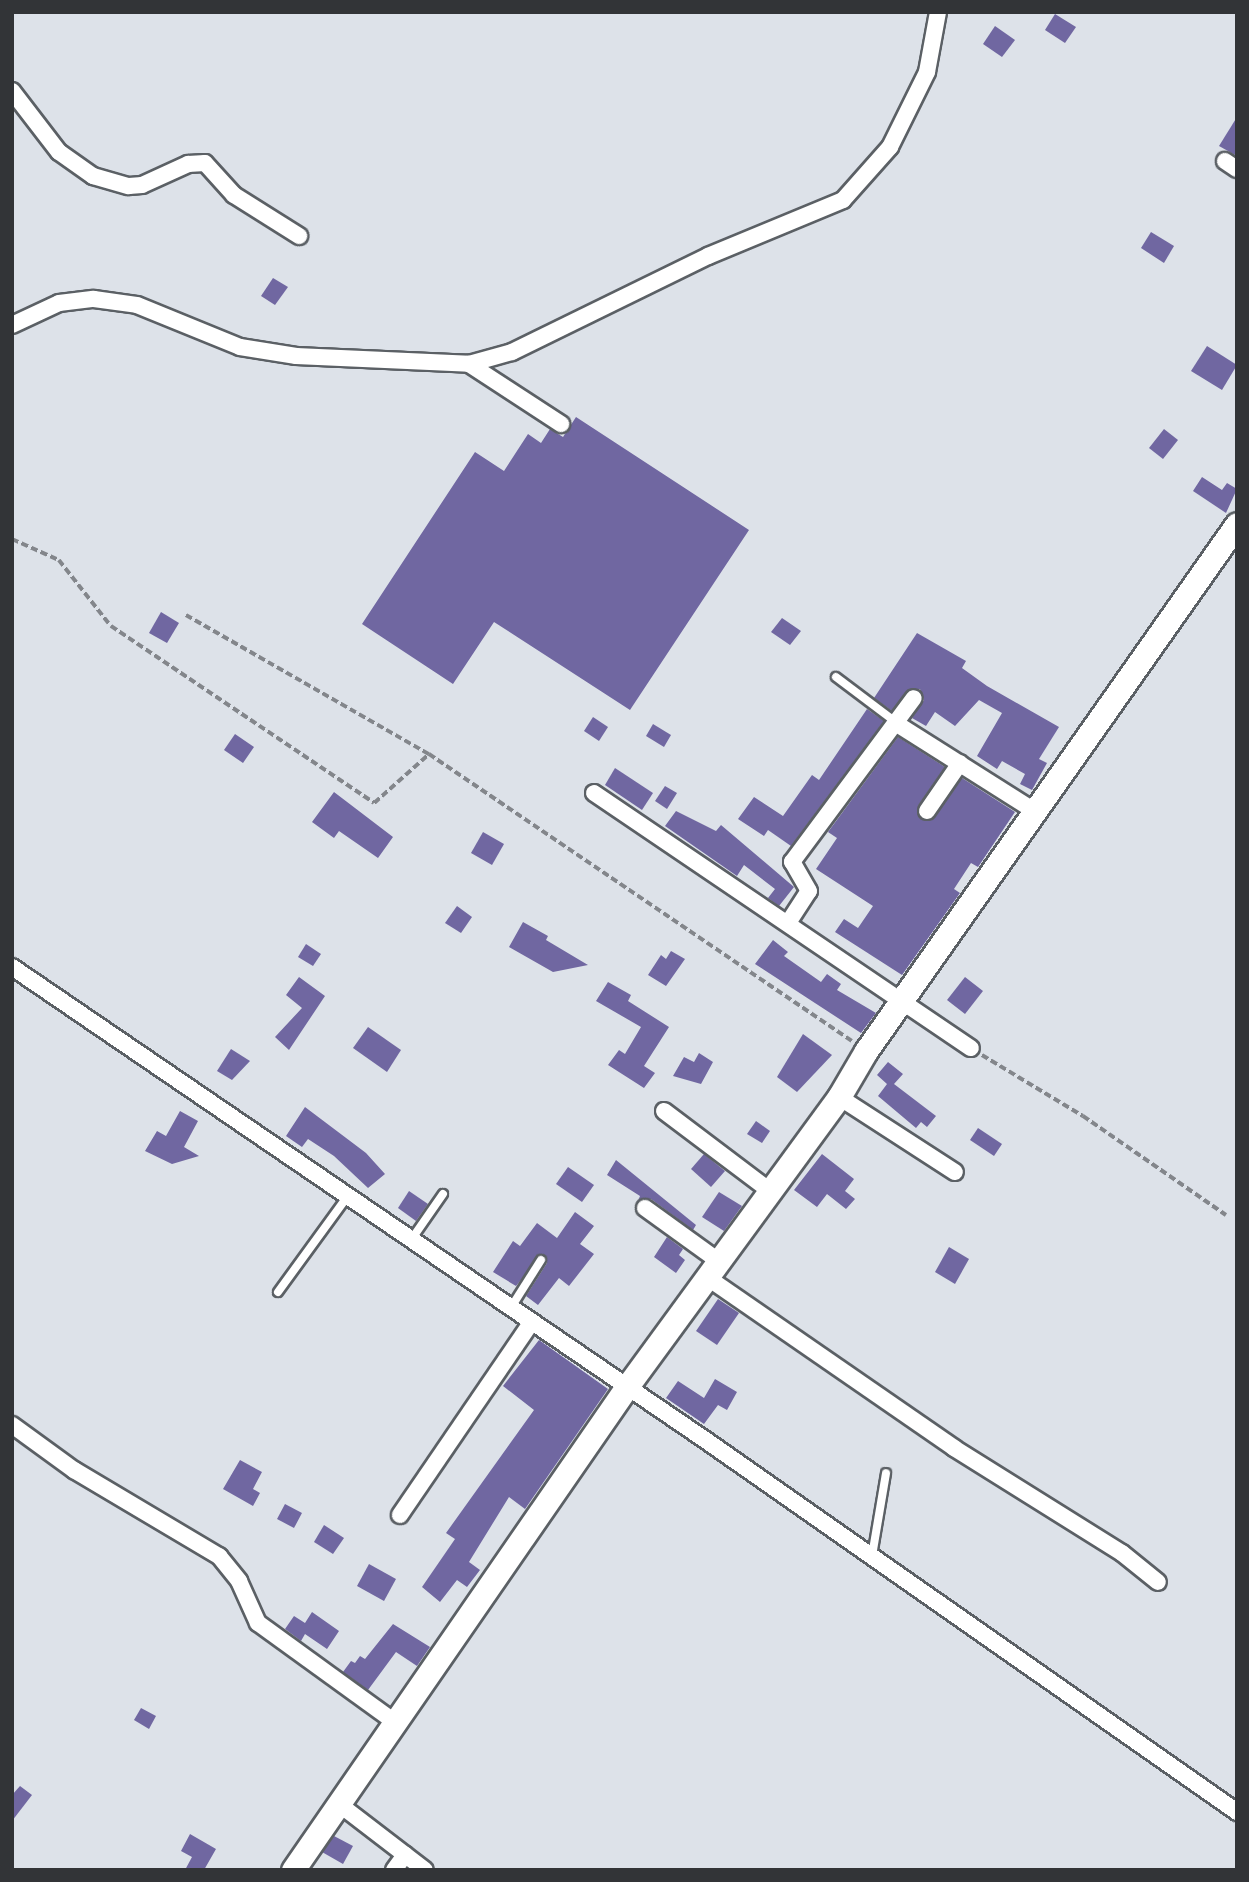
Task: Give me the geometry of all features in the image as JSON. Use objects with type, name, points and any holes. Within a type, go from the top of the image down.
[{"type":"street","points":[[12,325],[59,303],[94,299],[137,305],[240,347],[379,362],[469,364],[512,352],[708,256],[843,200],[890,147],[927,72],[938,12]]},
{"type":"street","points":[[12,90],[59,152],[93,176],[129,186],[142,185],[188,164],[205,163],[234,195],[299,236]]},
{"type":"street","points":[[469,364],[561,424]]},
{"type":"street","points":[[293,1870],[626,1388],[839,1097],[866,1051],[1237,524]]},
{"type":"street","points":[[788,923],[808,891],[792,862],[914,698]]},
{"type":"street","points":[[897,724],[1036,812]]},
{"type":"street","points":[[927,811],[960,763]]},
{"type":"street","points":[[594,793],[903,999],[971,1048]]},
{"type":"street","points":[[12,967],[872,1556],[1237,1812]]},
{"type":"street","points":[[839,1097],[955,1172]]},
{"type":"street","points":[[664,1111],[770,1191]]},
{"type":"street","points":[[645,1208],[714,1270],[954,1448],[1122,1553],[1158,1582]]},
{"type":"street","points":[[400,1515],[531,1323]]},
{"type":"street","points":[[12,1425],[74,1470],[219,1556],[239,1581],[258,1622],[396,1723]]},
{"type":"street","points":[[340,1804],[425,1870]]},
{"type":"street","points":[[394,1870],[405,1854]]},
{"type":"lane","points":[[835,677],[897,724]]},
{"type":"lane","points":[[411,1240],[443,1194]]},
{"type":"lane","points":[[278,1292],[347,1197]]},
{"type":"lane","points":[[510,1309],[541,1260]]},
{"type":"lane","points":[[872,1556],[886,1473]]},
{"type":"path","points":[[12,539],[59,560],[111,626],[374,803],[429,754]]},
{"type":"path","points":[[186,615],[429,754],[866,1051]]},
{"type":"path","points":[[971,1048],[1083,1115],[1226,1215]]},
{"type":"building","points":[[1055,14],[1076,27],[1065,43],[1045,30]]},
{"type":"building","points":[[995,26],[1015,40],[1002,57],[983,44]]},
{"type":"building","points":[[1237,117],[1237,156],[1219,146]]},
{"type":"building","points":[[1151,232],[1174,246],[1164,263],[1141,248]]},
{"type":"building","points":[[273,278],[288,287],[275,305],[261,296]]},
{"type":"building","points":[[1207,346],[1237,365],[1222,390],[1191,371]]},
{"type":"building","points":[[576,417],[749,530],[630,710],[494,622],[453,684],[362,624],[475,452],[504,471],[528,434],[541,443],[550,429],[563,437]]},
{"type":"building","points":[[1164,429],[1178,440],[1163,459],[1149,448]]},
{"type":"building","points":[[1202,477],[1222,490],[1227,483],[1237,489],[1226,513],[1193,491]]},
{"type":"building","points":[[161,612],[179,623],[167,643],[149,633]]},
{"type":"building","points":[[782,618],[801,631],[790,645],[771,632]]},
{"type":"building","points":[[917,633],[966,661],[962,668],[987,686],[1059,727],[1039,759],[1047,763],[1032,790],[1020,784],[1025,774],[1002,761],[997,769],[977,756],[1002,713],[979,700],[955,726],[935,712],[926,726],[912,718],[924,700],[920,689],[909,689],[892,711],[874,698]]},
{"type":"building","points":[[867,709],[884,721],[791,846],[768,830],[764,836],[738,819],[754,797],[783,816],[812,775],[819,780]]},
{"type":"building","points":[[593,717],[608,727],[599,741],[584,731]]},
{"type":"building","points":[[653,724],[671,735],[664,747],[646,736]]},
{"type":"building","points":[[235,734],[254,747],[243,763],[224,750]]},
{"type":"building","points":[[898,737],[945,767],[918,806],[922,820],[935,817],[962,778],[1015,812],[978,867],[971,863],[954,889],[960,893],[902,975],[835,932],[844,919],[858,928],[873,906],[816,869],[837,838],[828,832]]},
{"type":"building","points":[[615,768],[653,793],[642,810],[605,785]]},
{"type":"building","points":[[665,786],[677,793],[667,809],[655,801]]},
{"type":"building","points":[[334,792],[393,837],[378,858],[339,831],[334,838],[312,822]]},
{"type":"building","points":[[676,811],[716,831],[721,825],[794,887],[779,906],[768,898],[775,889],[744,865],[737,876],[665,826]]},
{"type":"building","points":[[483,832],[504,844],[492,865],[471,853]]},
{"type":"building","points":[[457,906],[472,917],[461,933],[445,923]]},
{"type":"building","points":[[523,922],[548,936],[546,940],[588,965],[553,972],[509,947]]},
{"type":"building","points":[[773,940],[788,952],[784,956],[821,982],[827,974],[841,984],[837,990],[876,1013],[861,1033],[755,964]]},
{"type":"building","points":[[306,944],[321,954],[313,966],[298,957]]},
{"type":"building","points":[[671,951],[685,959],[666,986],[648,975],[661,955],[666,959]]},
{"type":"building","points":[[299,977],[325,996],[289,1050],[275,1037],[302,1008],[286,995]]},
{"type":"building","points":[[965,977],[983,991],[965,1014],[947,1000]]},
{"type":"building","points":[[608,982],[631,995],[628,1001],[669,1027],[644,1066],[655,1073],[644,1088],[608,1065],[619,1050],[625,1054],[641,1027],[596,1001]]},
{"type":"building","points":[[368,1027],[401,1050],[387,1072],[353,1048]]},
{"type":"building","points":[[803,1034],[832,1055],[797,1092],[777,1077]]},
{"type":"building","points":[[231,1049],[250,1061],[232,1080],[217,1071]]},
{"type":"building","points":[[699,1053],[713,1062],[701,1084],[673,1076],[684,1057],[694,1062]]},
{"type":"building","points":[[888,1062],[903,1074],[894,1084],[936,1116],[927,1127],[921,1122],[916,1128],[878,1096],[887,1084],[877,1075]]},
{"type":"building","points":[[305,1107],[366,1153],[385,1174],[368,1188],[334,1156],[308,1139],[302,1147],[286,1136]]},
{"type":"building","points":[[180,1111],[198,1121],[184,1147],[199,1156],[172,1164],[145,1151],[157,1131],[166,1136]]},
{"type":"building","points":[[756,1121],[770,1131],[762,1143],[747,1134]]},
{"type":"building","points":[[978,1128],[1002,1144],[994,1156],[970,1140]]},
{"type":"building","points":[[704,1154],[725,1171],[711,1187],[691,1169]]},
{"type":"building","points":[[822,1154],[854,1179],[845,1191],[855,1199],[846,1209],[827,1194],[817,1207],[794,1190]]},
{"type":"building","points":[[616,1160],[696,1225],[693,1230],[651,1199],[638,1201],[640,1196],[607,1175]]},
{"type":"building","points":[[568,1167],[594,1185],[582,1202],[556,1184]]},
{"type":"building","points":[[409,1191],[428,1204],[416,1221],[398,1208]]},
{"type":"building","points":[[719,1192],[742,1206],[724,1231],[702,1217]]},
{"type":"building","points":[[575,1212],[594,1226],[580,1244],[594,1254],[569,1286],[559,1278],[538,1305],[526,1296],[547,1263],[542,1254],[516,1286],[493,1272],[513,1241],[520,1246],[537,1223],[557,1238]]},
{"type":"building","points":[[667,1237],[683,1249],[679,1255],[685,1260],[676,1273],[654,1257]]},
{"type":"building","points":[[949,1247],[969,1259],[955,1284],[935,1272]]},
{"type":"building","points":[[718,1299],[739,1313],[717,1345],[696,1331]]},
{"type":"building","points":[[539,1340],[608,1389],[525,1509],[509,1497],[469,1562],[480,1570],[467,1587],[457,1580],[440,1602],[422,1587],[455,1539],[446,1533],[534,1410],[503,1386]]},
{"type":"building","points":[[715,1379],[737,1392],[727,1410],[718,1405],[704,1424],[666,1398],[678,1381],[704,1398]]},
{"type":"building","points":[[240,1460],[262,1472],[253,1489],[260,1493],[253,1506],[223,1489]]},
{"type":"building","points":[[285,1504],[302,1513],[294,1528],[277,1519]]},
{"type":"building","points":[[324,1525],[344,1538],[333,1554],[314,1542]]},
{"type":"building","points":[[369,1564],[396,1579],[384,1601],[357,1586]]},
{"type":"building","points":[[312,1612],[339,1631],[327,1649],[305,1634],[301,1641],[285,1629],[294,1616],[305,1623]]},
{"type":"building","points":[[393,1624],[430,1647],[417,1666],[396,1652],[368,1690],[343,1672],[351,1661],[355,1663],[360,1656],[365,1659]]},
{"type":"building","points":[[141,1708],[156,1716],[149,1729],[134,1720]]},
{"type":"building","points":[[20,1786],[32,1795],[12,1821],[12,1795]]},
{"type":"building","points":[[190,1834],[216,1849],[204,1870],[185,1870],[192,1857],[181,1851]]},
{"type":"building","points":[[334,1836],[353,1846],[343,1864],[322,1852]]}]
